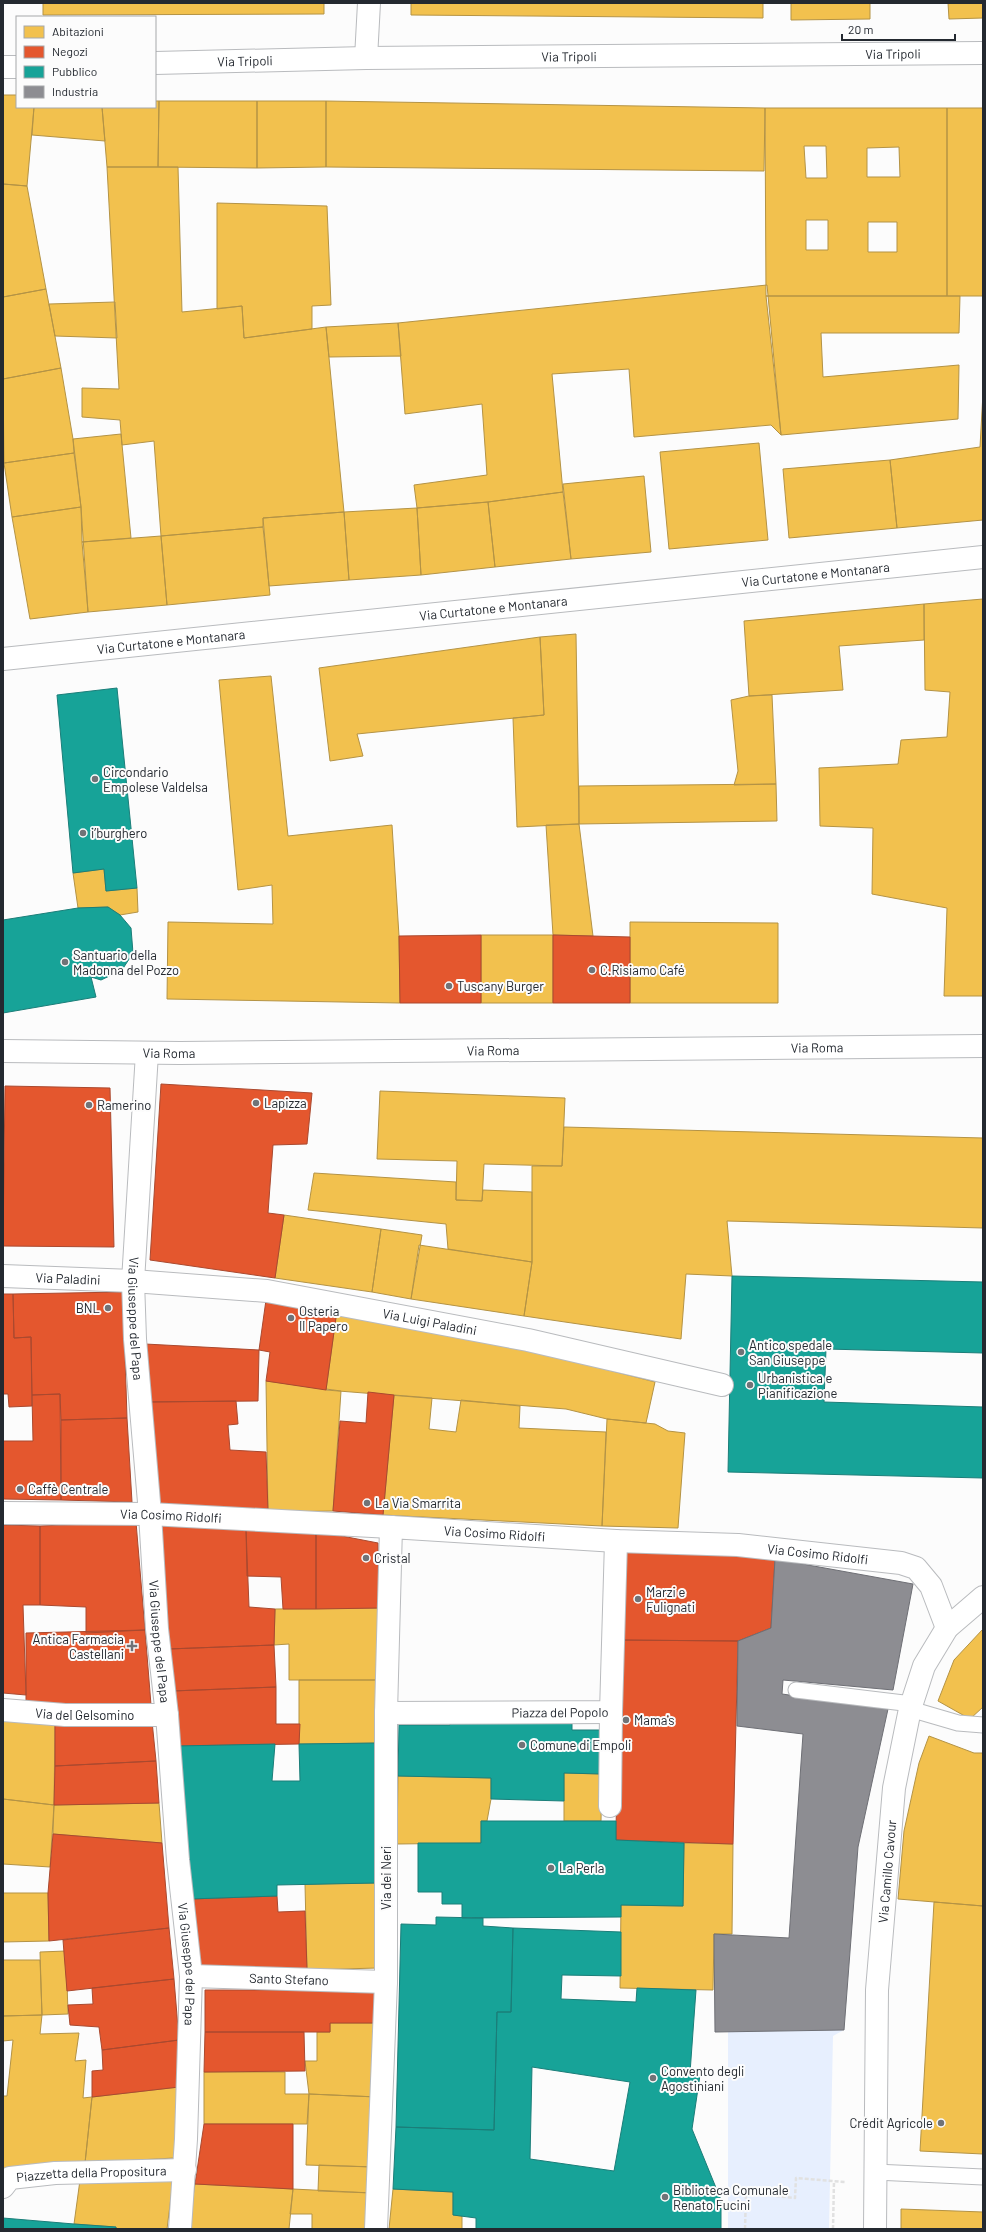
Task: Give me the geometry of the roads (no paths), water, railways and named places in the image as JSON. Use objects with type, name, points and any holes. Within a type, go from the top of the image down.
[{"type":"street","points":[[366,58],[369,3]]},
{"type":"street","name":"Via Tripoli","points":[[156,63],[366,58],[983,53]]},
{"type":"street","points":[[3,67],[16,67]]},
{"type":"street","name":"Via Curtatone e Montanara","points":[[3,659],[983,557]]},
{"type":"street","name":"Via Roma","points":[[3,1051],[147,1053],[983,1046]]},
{"type":"street","name":"Via Giuseppe del Papa","points":[[147,1053],[133,1281],[135,1339],[150,1514],[157,1629],[167,1715],[178,1860],[191,1976],[185,2170],[180,2229]]},
{"type":"street","name":"Via Paladini","points":[[3,1276],[133,1281]]},
{"type":"street","name":"Via Luigi Paladini","points":[[133,1281],[267,1291],[528,1340],[722,1385]]},
{"type":"street","name":"Via Cosimo Ridolfi","points":[[3,1513],[150,1514],[391,1527],[616,1542],[738,1545],[902,1563],[916,1568],[931,1586],[947,1628]]},
{"type":"street","name":"Via dei Neri","points":[[376,2229],[386,1982],[386,1713],[391,1527]]},
{"type":"street","name":"Piazza del Popolo","points":[[386,1713],[611,1712],[616,1542]]},
{"type":"street","name":"Via Camillo Cavour","points":[[875,2229],[877,1990],[894,1788],[911,1706],[924,1666],[947,1628],[983,1597]]},
{"type":"street","name":"Via del Gelsomino","points":[[3,1710],[65,1715],[167,1715]]},
{"type":"street","points":[[610,1806],[611,1712]]},
{"type":"street","name":"Santo Stefano","points":[[191,1976],[386,1982]]},
{"type":"street","name":"Piazzetta della Propositura","points":[[3,2187],[10,2178],[55,2173],[185,2170]]},
{"type":"lane","points":[[796,1690],[911,1706],[958,1723],[983,1725]]},
{"type":"lane","points":[[875,2178],[983,2177]]},
{"type":"place","name":"Circondario Empolese Valdelsa","points":[[95,779]]},
{"type":"place","name":"i’burghero","points":[[83,833]]},
{"type":"place","name":"Santuario della Madonna del Pozzo","points":[[65,962]]},
{"type":"place","name":"C.Risiamo Café","points":[[592,970]]},
{"type":"place","name":"Tuscany Burger","points":[[449,986]]},
{"type":"place","name":"Lapizza","points":[[256,1103]]},
{"type":"place","name":"Ramerino","points":[[89,1105]]},
{"type":"place","name":"BNL","points":[[108,1308]]},
{"type":"place","name":"Osteria Il Papero","points":[[291,1318]]},
{"type":"place","name":"Antico spedale San Giuseppe","points":[[741,1352]]},
{"type":"place","name":"Urbanistica e Pianificazione","points":[[750,1385]]},
{"type":"place","name":"Caffè Centrale","points":[[20,1489]]},
{"type":"place","name":"La Via Smarrita","points":[[367,1503]]},
{"type":"place","name":"Cristal","points":[[366,1558]]},
{"type":"place","name":"Marzi e Fulignati","points":[[638,1599]]},
{"type":"place","name":"Antica Farmacia Castellani","points":[[132,1646]]},
{"type":"place","name":"Mama's","points":[[626,1720]]},
{"type":"place","name":"Comune di Empoli","points":[[522,1745]]},
{"type":"place","name":"La Perla","points":[[551,1868]]},
{"type":"place","name":"Convento degli Agostiniani","points":[[653,2078]]},
{"type":"place","name":"Crédit Agricole","points":[[941,2123]]},
{"type":"place","name":"Biblioteca Comunale Renato Fucini","points":[[665,2197]]}]
